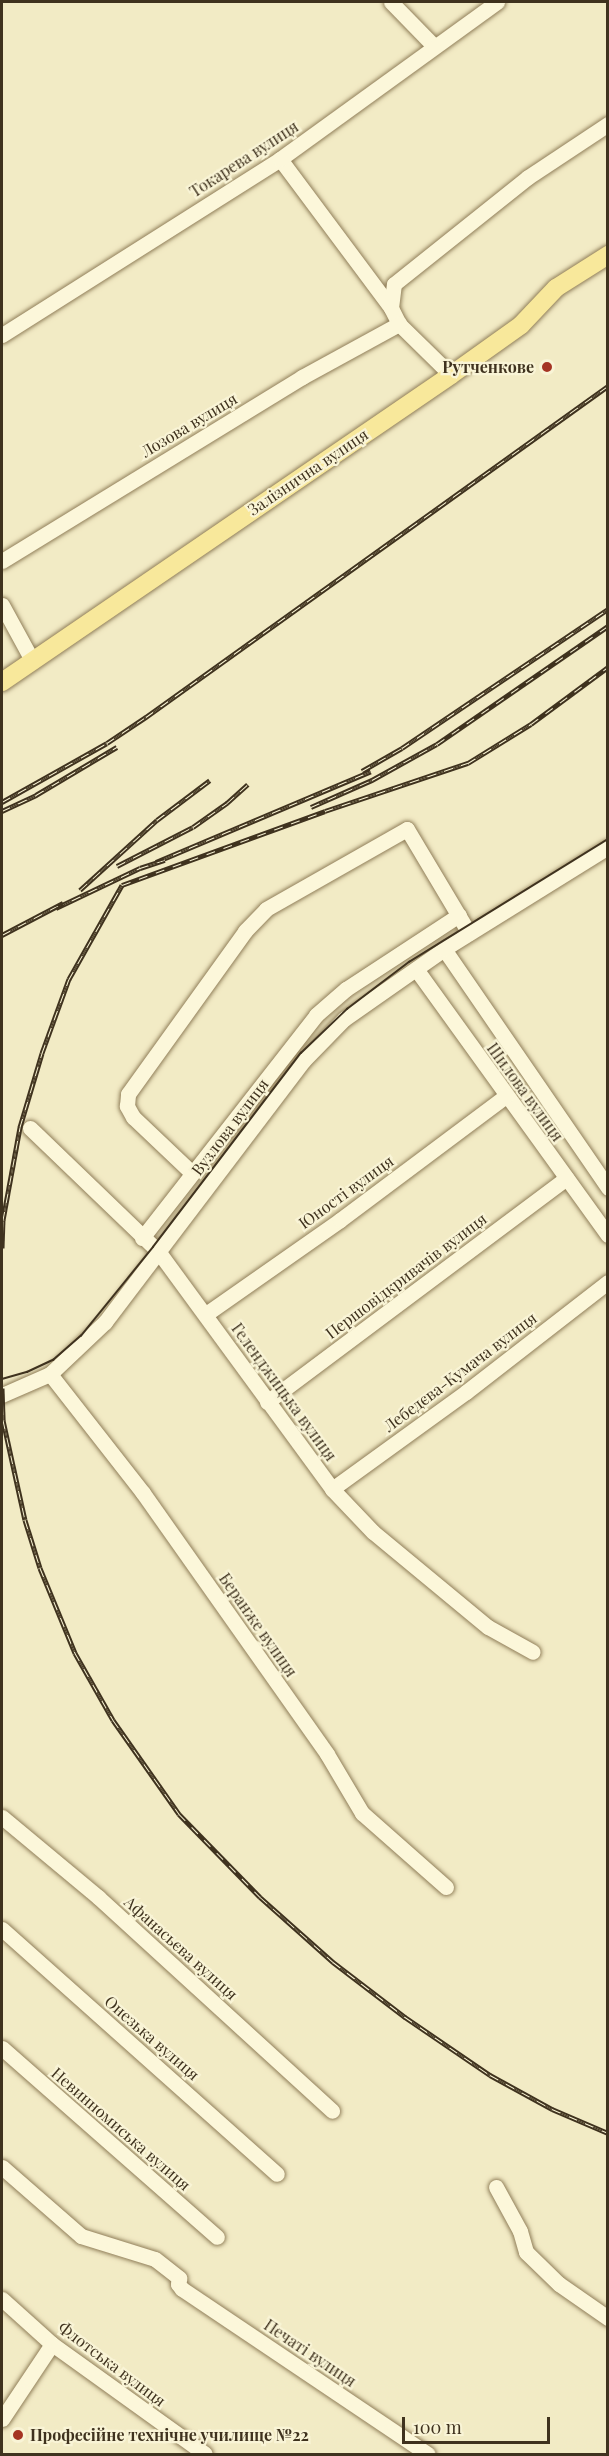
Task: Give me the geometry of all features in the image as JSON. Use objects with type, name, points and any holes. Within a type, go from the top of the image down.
[{"type":"main road","name":"Залізнична вулиця","points":[[2,682],[451,375],[521,325],[556,288],[608,255]]},
{"type":"street","points":[[391,2],[434,46]]},
{"type":"street","name":"Токарева вулиця","points":[[2,335],[280,159],[497,2]]},
{"type":"street","points":[[391,308],[393,284],[528,177],[608,124]]},
{"type":"street","points":[[280,159],[391,308],[399,324],[451,375]]},
{"type":"street","name":"Лозова вулиця","points":[[2,561],[302,377],[399,324]]},
{"type":"street","points":[[2,605],[32,660]]},
{"type":"street","points":[[192,1173],[132,1117],[126,1106],[128,1094],[245,931],[266,909],[407,829],[469,933]]},
{"type":"street","name":"Вузлова вулиця","points":[[2,1395],[50,1374],[105,1322],[314,1048],[344,1019],[444,949],[608,847]]},
{"type":"street","points":[[142,1238],[316,1015],[346,989],[459,915]]},
{"type":"street","name":"Шилова вулиця","points":[[444,949],[608,1188]]},
{"type":"street","name":"Шилова вулиця","points":[[416,969],[608,1235]]},
{"type":"street","name":"Юності вулиця","points":[[206,1314],[340,1220],[506,1096]]},
{"type":"street","name":"Геленджицька вулиця","points":[[30,1128],[158,1251],[333,1489],[373,1532],[488,1627],[533,1652]]},
{"type":"street","name":"Першовідкривачів вулиця","points":[[267,1402],[566,1178]]},
{"type":"street","name":"Лебедєва-Кумача вулиця","points":[[333,1489],[466,1392],[608,1282]]},
{"type":"street","name":"Беранже вулиця","points":[[50,1374],[143,1493],[327,1754],[362,1813],[446,1887]]},
{"type":"street","name":"Афанасьєва вулиця","points":[[2,1817],[98,1897],[332,2111]]},
{"type":"street","name":"Онезька вулиця","points":[[2,1929],[277,2174]]},
{"type":"street","name":"Невинномиська вулиця","points":[[2,2048],[217,2237]]},
{"type":"street","name":"Печаті вулиця","points":[[2,2167],[81,2236],[92,2241],[140,2252],[155,2259],[179,2278],[178,2284],[182,2289],[428,2454]]},
{"type":"street","points":[[496,2187],[520,2231],[526,2252],[559,2284],[608,2318]]},
{"type":"street","name":"Флотська вулиця","points":[[2,2299],[52,2343],[205,2454]]},
{"type":"street","points":[[2,2419],[52,2343]]},
{"type":"tram line","points":[[2,1379],[27,1372],[53,1360],[81,1336],[153,1247],[301,1053],[347,1009],[409,962],[608,839]]},
{"type":"railway","points":[[2,802],[107,743],[146,717],[608,386]]},
{"type":"railway","points":[[362,771],[402,748],[608,609]]},
{"type":"railway","points":[[311,807],[372,780],[437,744],[608,626]]},
{"type":"railway","points":[[2,1248],[3,1220],[20,1127],[42,1053],[69,979],[122,885],[325,811],[468,763],[531,724],[608,667]]},
{"type":"railway","points":[[2,811],[36,795],[117,747]]},
{"type":"railway","points":[[156,862],[371,771]]},
{"type":"railway","points":[[80,890],[157,820],[210,780]]},
{"type":"railway","points":[[117,866],[193,827],[227,803],[248,784]]},
{"type":"railway","points":[[56,908],[140,868],[165,860]]},
{"type":"railway","points":[[2,935],[63,903]]},
{"type":"railway","points":[[2,1388],[3,1420],[25,1520],[40,1568],[75,1653],[113,1720],[179,1814],[260,1897],[333,1962],[405,2017],[490,2075],[552,2109],[608,2133]]},
{"type":"place","name":"Рутченкове","points":[[547,367]]},
{"type":"place","name":"Професійне технічне училище №22","points":[[18,2435]]}]
